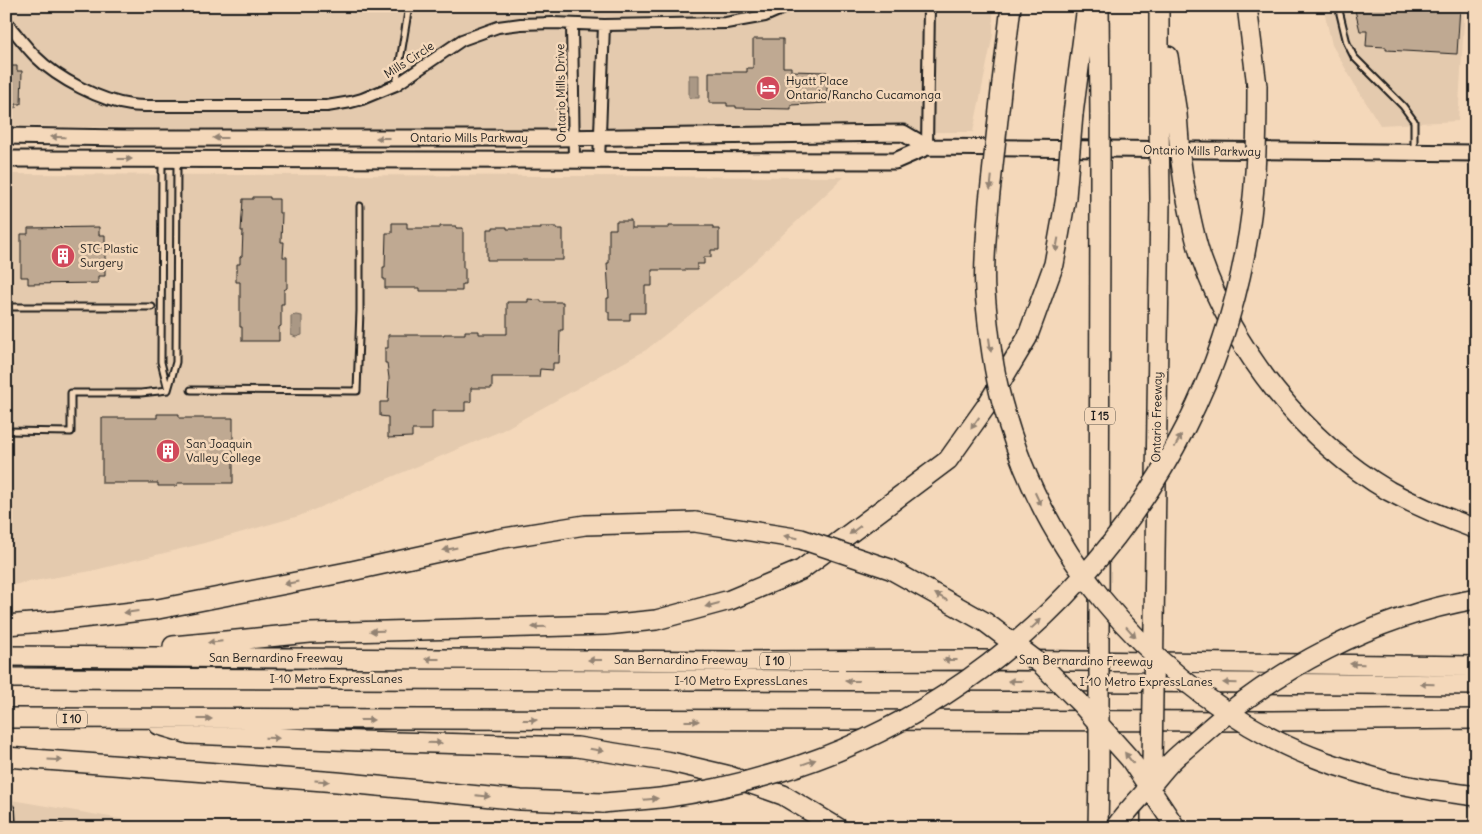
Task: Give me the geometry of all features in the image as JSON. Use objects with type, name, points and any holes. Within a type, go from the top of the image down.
[{"type":"highway","points":[[1011,6],[986,235],[985,289],[990,344],[1002,402],[1018,453],[1040,504],[1070,557],[1105,604],[1142,644],[1185,682],[1226,712],[1277,741],[1332,765],[1389,782],[1476,796]]},
{"type":"highway","points":[[74,656],[310,633],[606,625],[656,620],[730,600],[800,570],[948,460],[987,405],[1026,338],[1054,264],[1066,197],[1073,114],[1087,6]]},
{"type":"highway","name":"I 15","points":[[1098,828],[1100,6]]},
{"type":"highway","name":"Ontario Freeway","points":[[1151,828],[1160,200],[1168,116],[1160,6]]},
{"type":"highway","points":[[6,756],[337,782],[521,800],[603,803],[667,797],[728,786],[780,772],[832,754],[880,732],[928,705],[968,679],[1025,634],[1062,599],[1102,556],[1136,511],[1165,465],[1192,414],[1214,363],[1232,309],[1245,255],[1252,210],[1257,143],[1257,86],[1247,6]]},
{"type":"highway","points":[[1168,116],[1180,155],[1185,190],[1202,259],[1217,298],[1242,343],[1269,382],[1291,410],[1348,463],[1388,490],[1420,507],[1476,529]]},
{"type":"highway","points":[[6,625],[158,609],[347,572],[498,539],[585,525],[695,522],[801,539],[890,569],[985,622],[1042,665],[1080,703],[1130,759],[1176,828]]},
{"type":"highway","points":[[1115,828],[1172,761],[1214,724],[1259,690],[1333,646],[1423,612],[1476,599]]},
{"type":"highway","name":"San Bernardino Freeway","points":[[6,656],[734,661],[981,660],[1476,666]]},
{"type":"highway","name":"I-10 Metro ExpressLanes","points":[[6,678],[1022,681],[1476,685]]},
{"type":"highway","name":"I 10","points":[[6,718],[1272,721],[1476,719]]},
{"type":"highway","points":[[138,719],[189,734],[577,747],[612,752],[671,762],[726,775],[783,795],[838,828]]},
{"type":"main road","name":"Ontario Mills Parkway","points":[[6,136],[123,138],[574,138],[903,133],[927,147]]},
{"type":"main road","name":"Ontario Mills Parkway","points":[[6,159],[894,161],[927,147],[1476,153]]},
{"type":"street","name":"Mills Circle","points":[[6,22],[35,56],[55,73],[76,86],[131,105],[327,106],[362,99],[396,85],[462,40],[498,27],[509,25],[726,23],[765,16],[788,6]]},
{"type":"street","points":[[927,147],[929,6]]},
{"type":"street","name":"Ontario Mills Drive","points":[[572,24],[574,161]]},
{"type":"street","points":[[599,161],[604,25]]},
{"type":"street","points":[[9,810],[10,828]]},
{"type":"lane","points":[[396,85],[409,6]]},
{"type":"lane","points":[[1338,6],[1347,44],[1354,57],[1403,106],[1414,121],[1414,153]]},
{"type":"lane","points":[[168,390],[161,362],[169,159]]},
{"type":"lane","points":[[168,390],[176,362],[169,159]]},
{"type":"lane","points":[[191,390],[357,391],[360,311],[360,206]]},
{"type":"lane","points":[[6,307],[152,307]]},
{"type":"lane","points":[[6,431],[71,432],[71,393],[141,393],[168,390]]},
{"type":"shaded area","points":[[6,6],[993,6],[993,34],[973,132],[588,133],[6,126]]},
{"type":"shaded area","points":[[1323,6],[1465,6],[1458,121],[1380,125],[1332,45]]},
{"type":"shaded area","points":[[689,75],[699,75],[699,98],[689,98]]},
{"type":"shaded area","points":[[6,174],[844,177],[742,273],[646,350],[501,431],[299,516],[197,545],[91,571],[6,586]]},
{"type":"shaded area","points":[[291,316],[302,316],[302,335],[296,337],[291,335]]},
{"type":"shaded area","points":[[6,799],[173,828],[6,828]]},
{"type":"building","points":[[1354,6],[1460,6],[1457,54],[1386,50],[1386,47],[1366,46],[1367,31],[1360,31]]},
{"type":"building","name":"Hyatt Place Ontario/Rancho Cucamonga","points":[[753,39],[783,39],[783,67],[791,67],[791,71],[827,72],[827,103],[791,105],[791,109],[736,108],[736,106],[727,106],[727,103],[709,103],[709,72],[747,72],[747,68],[753,68]]},
{"type":"building","points":[[6,66],[17,66],[17,71],[22,71],[21,104],[16,104],[16,108],[6,107]]},
{"type":"building","points":[[253,197],[279,199],[279,213],[282,213],[281,242],[284,242],[283,257],[287,257],[287,288],[284,290],[284,304],[281,304],[279,341],[242,341],[242,327],[240,327],[240,282],[236,282],[236,270],[242,256],[243,199],[253,199]]},
{"type":"building","points":[[616,221],[631,221],[631,228],[713,226],[713,229],[719,229],[719,250],[711,250],[711,257],[704,257],[704,264],[697,264],[697,270],[652,270],[652,286],[645,286],[645,313],[630,313],[630,320],[609,320],[609,312],[607,312],[607,298],[609,298],[607,263],[609,263],[609,229],[616,229]]},
{"type":"building","points":[[392,223],[407,223],[407,228],[456,226],[456,228],[463,228],[465,284],[462,284],[462,291],[420,291],[420,288],[385,288],[383,267],[385,267],[386,233],[392,233]]},
{"type":"building","name":"STC Plastic Surgery","points":[[99,227],[99,235],[105,235],[105,276],[98,276],[98,283],[28,284],[28,277],[21,277],[21,234],[28,234],[28,228]]},
{"type":"building","points":[[493,227],[541,229],[541,227],[556,227],[556,229],[563,229],[563,260],[487,260],[487,229],[493,229]]},
{"type":"building","points":[[528,299],[541,300],[541,302],[563,302],[563,330],[560,330],[559,363],[553,363],[553,370],[540,369],[539,377],[492,377],[492,388],[471,388],[471,402],[465,402],[465,411],[432,411],[432,430],[412,430],[412,437],[388,438],[388,417],[380,416],[380,402],[388,402],[389,378],[387,363],[385,363],[385,348],[388,348],[388,335],[465,334],[465,331],[479,331],[479,334],[507,334],[507,302],[528,302]]},
{"type":"building","name":"San Joaquin Valley College","points":[[157,414],[179,414],[179,418],[233,418],[233,483],[177,483],[177,486],[158,486],[158,483],[102,483],[102,418],[157,418]]},
{"type":"place","name":"Hyatt Place Ontario/Rancho Cucamonga","points":[[768,88]]},
{"type":"place","name":"STC Plastic Surgery","points":[[63,256]]},
{"type":"place","name":"San Joaquin Valley College","points":[[168,451]]}]
